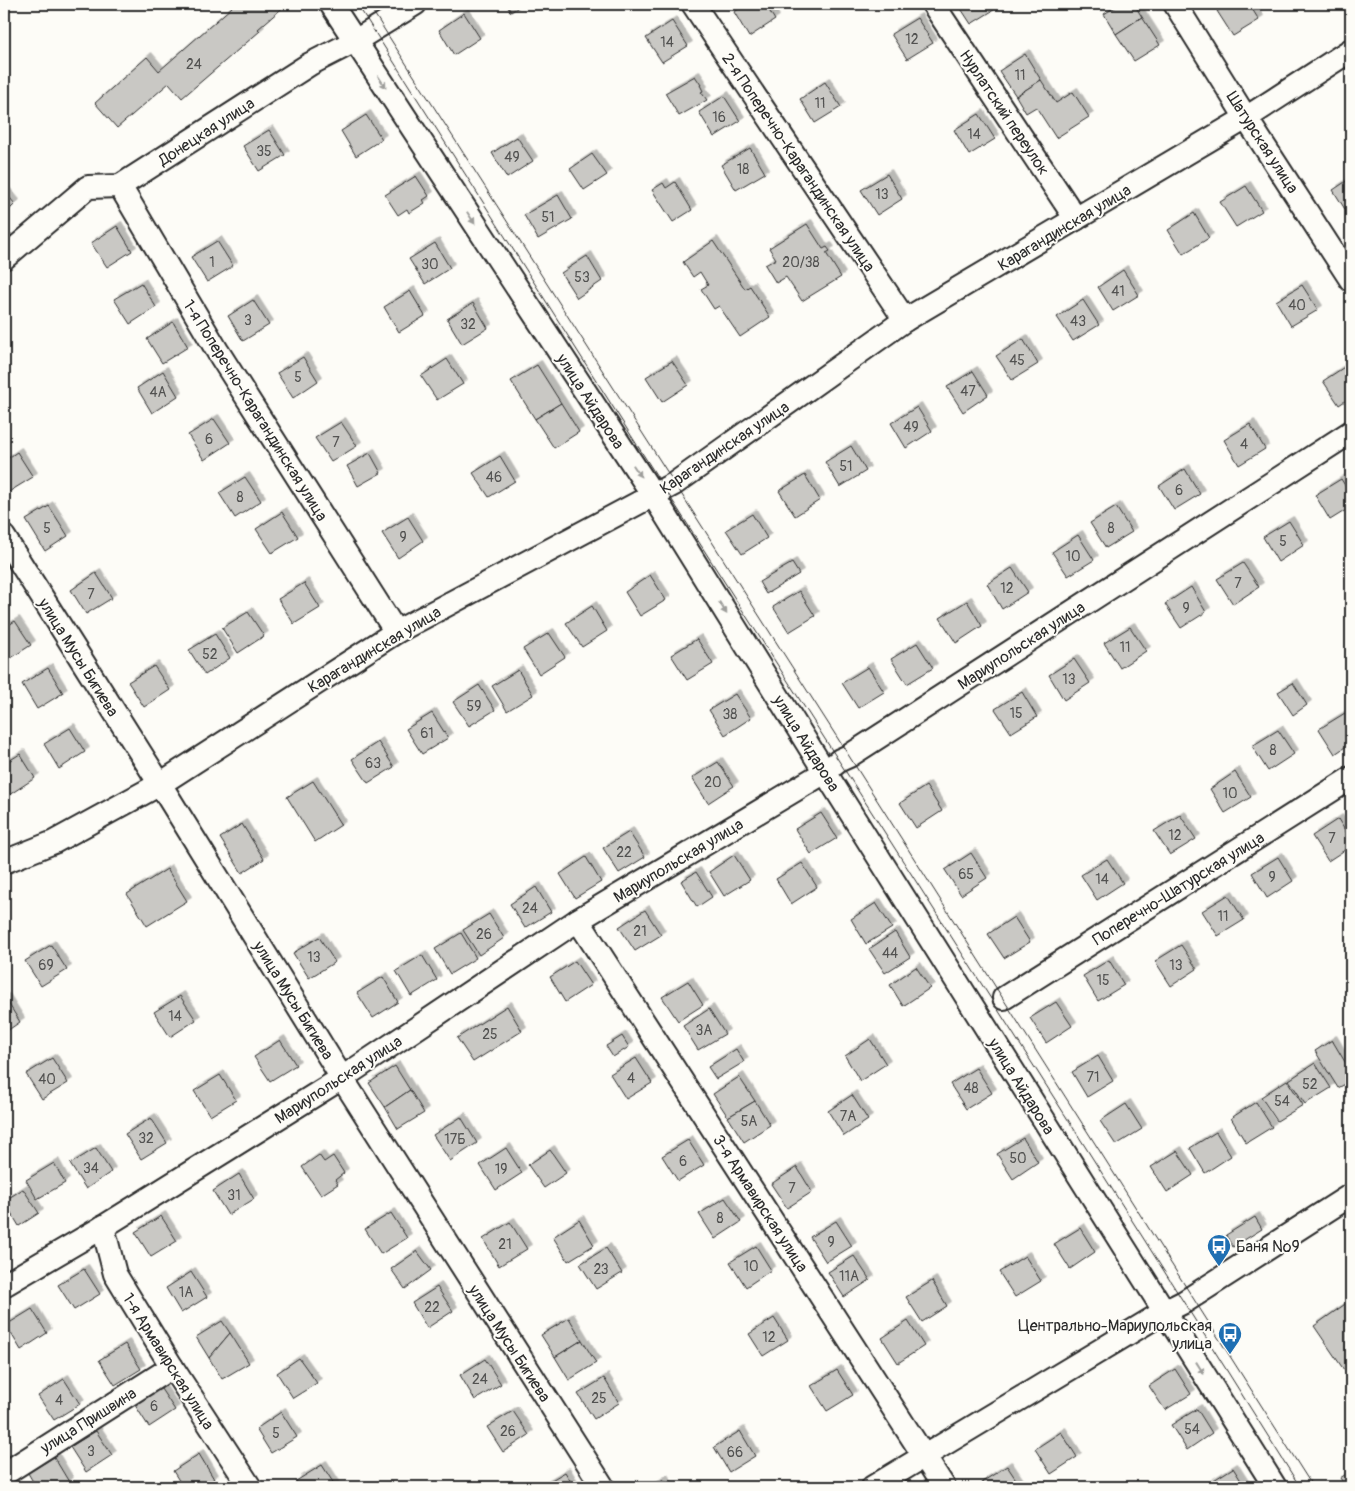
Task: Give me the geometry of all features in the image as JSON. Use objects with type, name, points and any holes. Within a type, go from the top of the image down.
[{"type":"street","name":"улица Айдарова","points":[[331,4],[653,495],[1275,1487]]},
{"type":"street","name":"Донецкая улица","points":[[4,258],[88,188],[120,186],[310,64],[355,41],[415,4]]},
{"type":"street","name":"2-я Поперечно-Карагандинская улица","points":[[693,4],[905,320]]},
{"type":"street","name":"Нурлатский переулок","points":[[933,4],[1076,220]]},
{"type":"street","name":"Шатурская улица","points":[[1176,4],[1246,118],[1351,280]]},
{"type":"street","name":"Карагандинская улица","points":[[4,862],[54,842],[160,784],[396,632],[674,484],[905,320],[1246,118],[1351,50]]},
{"type":"street","name":"1-я Поперечно-Карагандинская улица","points":[[120,186],[218,352],[396,632]]},
{"type":"street","name":"Мариупольская улица","points":[[4,1285],[103,1227],[342,1078],[578,920],[825,772],[840,760],[858,751],[1351,432]]},
{"type":"street","name":"улица Мусы Бигиева","points":[[4,537],[342,1078],[603,1487]]},
{"type":"street","name":"Поперечно-Шатурская улица","points":[[1004,998],[1351,778]]},
{"type":"street","name":"3-я Армавирская улица","points":[[578,920],[944,1487]]},
{"type":"street","points":[[873,1487],[1164,1312],[1184,1302],[1351,1195]]},
{"type":"street","name":"1-я Армавирская улица","points":[[103,1227],[115,1274],[172,1367],[250,1487]]},
{"type":"street","name":"улица Пришвина","points":[[4,1474],[172,1367]]},
{"type":"building","points":[[229,4],[287,4],[258,29],[260,31],[182,98],[169,83],[117,128],[95,103],[147,57],[159,71],[232,7]]},
{"type":"building","points":[[506,4],[523,4],[511,12]]},
{"type":"building","points":[[747,4],[765,4],[775,20],[749,37],[734,12]]},
{"type":"building","points":[[958,4],[994,4],[997,8],[971,24]]},
{"type":"building","points":[[1120,4],[1134,4],[1142,17],[1116,34],[1104,14]]},
{"type":"building","points":[[1230,4],[1249,4],[1259,20],[1233,36],[1217,11]]},
{"type":"building","points":[[464,13],[480,38],[454,55],[439,30]]},
{"type":"building","points":[[1142,17],[1160,45],[1134,61],[1116,34]]},
{"type":"building","points":[[917,18],[933,43],[907,59],[891,34]]},
{"type":"building","points":[[672,21],[688,46],[662,62],[646,38]]},
{"type":"building","points":[[1025,54],[1041,80],[1016,96],[999,71]]},
{"type":"building","points":[[695,76],[701,85],[703,91],[701,92],[707,100],[679,116],[665,93]]},
{"type":"building","points":[[1041,80],[1056,103],[1073,92],[1089,117],[1056,138],[1036,107],[1026,113],[1016,96]]},
{"type":"building","points":[[825,82],[841,107],[815,123],[800,99]]},
{"type":"building","points":[[724,96],[740,121],[714,137],[699,112]]},
{"type":"building","points":[[979,114],[995,139],[969,155],[954,130]]},
{"type":"building","points":[[366,115],[382,139],[356,156],[341,131]]},
{"type":"building","points":[[269,130],[285,155],[259,171],[243,146]]},
{"type":"building","points":[[517,137],[533,161],[507,178],[492,153]]},
{"type":"building","points":[[750,148],[765,173],[736,190],[721,165]]},
{"type":"building","points":[[592,154],[607,175],[584,190],[570,169]]},
{"type":"building","points":[[887,174],[902,199],[877,215],[861,190]]},
{"type":"building","points":[[416,176],[429,196],[423,200],[425,203],[409,213],[407,209],[398,215],[385,195]]},
{"type":"building","points":[[1351,178],[1351,213],[1348,214],[1333,190]]},
{"type":"building","points":[[675,182],[692,210],[673,222],[652,190],[663,183],[666,188]]},
{"type":"building","points":[[1246,186],[1262,211],[1236,227],[1220,202]]},
{"type":"building","points":[[4,191],[15,204],[4,215]]},
{"type":"building","points":[[558,195],[572,219],[538,239],[524,215]]},
{"type":"building","points":[[1194,213],[1209,238],[1183,254],[1168,230]]},
{"type":"building","points":[[807,224],[823,249],[827,247],[830,251],[826,253],[841,277],[802,301],[786,277],[776,283],[765,265],[776,259],[769,248]]},
{"type":"building","points":[[117,226],[132,251],[107,267],[91,243]]},
{"type":"building","points":[[217,241],[233,266],[207,282],[191,257]]},
{"type":"building","points":[[713,241],[745,289],[750,286],[770,317],[740,337],[719,306],[714,309],[701,289],[708,285],[700,272],[693,277],[683,262]]},
{"type":"building","points":[[435,243],[450,268],[425,284],[409,259]]},
{"type":"building","points":[[587,256],[602,281],[577,298],[561,273]]},
{"type":"building","points":[[1123,270],[1139,295],[1113,311],[1098,287]]},
{"type":"building","points":[[141,283],[156,307],[130,324],[114,299]]},
{"type":"building","points":[[1302,285],[1318,310],[1291,326],[1276,301]]},
{"type":"building","points":[[410,291],[425,316],[399,332],[384,307]]},
{"type":"building","points":[[253,300],[269,325],[243,341],[228,316]]},
{"type":"building","points":[[1083,300],[1099,325],[1073,341],[1057,317]]},
{"type":"building","points":[[473,303],[488,328],[462,344],[447,319]]},
{"type":"building","points":[[173,322],[188,347],[162,363],[147,339]]},
{"type":"building","points":[[1023,339],[1038,364],[1012,380],[996,356]]},
{"type":"building","points":[[303,357],[318,381],[293,398],[277,373]]},
{"type":"building","points":[[447,359],[463,384],[437,400],[421,376]]},
{"type":"building","points":[[672,361],[688,385],[662,402],[646,377]]},
{"type":"building","points":[[1349,364],[1351,368],[1351,397],[1339,405],[1323,381]]},
{"type":"building","points":[[537,365],[561,403],[535,419],[511,381]]},
{"type":"building","points":[[163,371],[178,396],[152,413],[137,388]]},
{"type":"building","points":[[973,371],[988,395],[963,412],[947,387]]},
{"type":"building","points":[[561,403],[579,432],[554,448],[535,419]]},
{"type":"building","points":[[917,407],[932,431],[906,448],[891,423]]},
{"type":"building","points":[[214,419],[230,443],[204,460],[188,435]]},
{"type":"building","points":[[341,422],[357,446],[331,462],[315,438]]},
{"type":"building","points":[[1250,424],[1265,449],[1239,465],[1224,440]]},
{"type":"building","points":[[851,446],[866,471],[840,487],[825,462]]},
{"type":"building","points":[[17,452],[33,477],[7,493],[4,488],[4,461]]},
{"type":"building","points":[[370,453],[381,473],[358,486],[347,466]]},
{"type":"building","points":[[500,456],[515,481],[489,497],[473,473]]},
{"type":"building","points":[[1185,469],[1200,494],[1174,510],[1159,486]]},
{"type":"building","points":[[805,475],[820,500],[795,516],[779,491]]},
{"type":"building","points":[[245,477],[261,501],[235,518],[219,493]]},
{"type":"building","points":[[1341,479],[1351,495],[1351,507],[1330,520],[1315,495]]},
{"type":"building","points":[[49,506],[68,536],[45,551],[26,520]]},
{"type":"building","points":[[1116,507],[1132,532],[1106,548],[1090,523]]},
{"type":"building","points":[[282,512],[298,537],[272,553],[256,529]]},
{"type":"building","points":[[752,514],[767,538],[742,554],[726,530]]},
{"type":"building","points":[[408,517],[423,541],[398,558],[382,533]]},
{"type":"building","points":[[1289,521],[1304,545],[1278,562],[1263,537]]},
{"type":"building","points":[[1078,535],[1094,560],[1068,576],[1052,552]]},
{"type":"building","points":[[792,563],[799,574],[766,594],[759,582]]},
{"type":"building","points":[[1243,563],[1259,587],[1233,604],[1217,579]]},
{"type":"building","points":[[1012,568],[1028,592],[1002,609],[987,584]]},
{"type":"building","points":[[96,573],[112,598],[86,614],[71,590]]},
{"type":"building","points":[[650,575],[666,600],[640,616],[625,592]]},
{"type":"building","points":[[304,583],[320,608],[294,624],[278,599]]},
{"type":"building","points":[[1191,587],[1206,612],[1181,628],[1165,604]]},
{"type":"building","points":[[799,591],[815,616],[789,632],[773,607]]},
{"type":"building","points":[[967,601],[982,626],[956,643],[940,618]]},
{"type":"building","points":[[592,606],[607,631],[582,647],[566,623]]},
{"type":"building","points":[[248,612],[264,636],[238,653],[222,628]]},
{"type":"building","points":[[15,621],[31,645],[5,662],[4,628]]},
{"type":"building","points":[[1130,627],[1146,651],[1120,668],[1104,643]]},
{"type":"building","points":[[549,633],[565,657],[539,674],[523,649]]},
{"type":"building","points":[[215,634],[230,658],[205,675],[189,650]]},
{"type":"building","points":[[697,639],[713,664],[687,680],[671,655]]},
{"type":"building","points":[[917,643],[933,668],[907,684],[891,659]]},
{"type":"building","points":[[1074,659],[1090,683],[1064,700],[1049,675]]},
{"type":"building","points":[[154,666],[170,690],[144,707],[128,682]]},
{"type":"building","points":[[868,667],[884,692],[858,708],[842,683]]},
{"type":"building","points":[[48,668],[63,693],[37,709],[22,684]]},
{"type":"building","points":[[518,670],[533,695],[507,711],[492,686]]},
{"type":"building","points":[[1293,683],[1307,705],[1293,715],[1278,692]]},
{"type":"building","points":[[479,685],[495,710],[469,726],[453,702]]},
{"type":"building","points":[[1022,692],[1037,717],[1011,733],[995,709]]},
{"type":"building","points":[[735,694],[751,718],[725,735],[709,710]]},
{"type":"building","points":[[432,713],[448,738],[422,754],[406,729]]},
{"type":"building","points":[[1345,713],[1351,723],[1351,743],[1335,754],[1319,729]]},
{"type":"building","points":[[70,728],[85,752],[59,769],[44,744]]},
{"type":"building","points":[[1278,730],[1294,754],[1268,771],[1252,746]]},
{"type":"building","points":[[378,742],[394,767],[368,783],[352,759]]},
{"type":"building","points":[[20,754],[35,778],[9,795],[4,786],[4,764]]},
{"type":"building","points":[[718,762],[734,786],[708,803],[692,778]]},
{"type":"building","points":[[1235,772],[1251,797],[1225,813],[1210,789]]},
{"type":"building","points":[[313,781],[341,825],[315,842],[287,797]]},
{"type":"building","points":[[926,786],[942,811],[916,828],[900,803]]},
{"type":"building","points":[[821,813],[837,838],[811,854],[795,829]]},
{"type":"building","points":[[1180,815],[1196,839],[1170,855],[1154,831]]},
{"type":"building","points":[[1338,819],[1351,840],[1351,846],[1328,861],[1312,836]]},
{"type":"building","points":[[242,824],[264,859],[242,873],[220,838]]},
{"type":"building","points":[[629,832],[645,857],[619,873],[603,848]]},
{"type":"building","points":[[971,853],[987,878],[961,895],[945,870]]},
{"type":"building","points":[[734,855],[750,880],[724,896],[709,872]]},
{"type":"building","points":[[586,857],[601,882],[575,898],[560,874]]},
{"type":"building","points":[[1278,857],[1293,881],[1267,898],[1252,873]]},
{"type":"building","points":[[1107,859],[1123,883],[1097,900],[1081,875]]},
{"type":"building","points":[[802,863],[817,887],[791,904],[776,879]]},
{"type":"building","points":[[167,869],[187,901],[147,926],[127,894]]},
{"type":"building","points":[[696,872],[712,897],[697,907],[681,881]]},
{"type":"building","points":[[536,887],[551,912],[525,928],[510,904]]},
{"type":"building","points":[[1228,895],[1244,920],[1218,936],[1202,911]]},
{"type":"building","points":[[876,903],[892,928],[866,944],[851,919]]},
{"type":"building","points":[[645,910],[661,935],[635,951],[619,927]]},
{"type":"building","points":[[489,914],[504,938],[479,955],[463,930]]},
{"type":"building","points":[[1014,917],[1030,942],[1004,958],[988,934]]},
{"type":"building","points":[[895,932],[910,957],[885,973],[869,949]]},
{"type":"building","points":[[461,933],[476,958],[450,974],[435,949]]},
{"type":"building","points":[[319,937],[335,962],[309,978],[293,953]]},
{"type":"building","points":[[51,945],[67,970],[41,986],[25,961]]},
{"type":"building","points":[[1181,945],[1197,969],[1171,986],[1155,961]]},
{"type":"building","points":[[422,955],[437,980],[411,996],[396,971]]},
{"type":"building","points":[[1109,960],[1124,985],[1098,1001],[1083,976]]},
{"type":"building","points":[[575,961],[591,985],[565,1002],[550,977]]},
{"type":"building","points":[[916,967],[930,988],[903,1006],[890,985]]},
{"type":"building","points":[[383,977],[398,1002],[373,1018],[357,993]]},
{"type":"building","points":[[688,981],[703,1005],[678,1021],[662,997]]},
{"type":"building","points":[[180,996],[196,1020],[170,1037],[154,1012]]},
{"type":"building","points":[[4,998],[20,1022],[4,1033]]},
{"type":"building","points":[[1056,1002],[1072,1026],[1046,1043],[1030,1018]]},
{"type":"building","points":[[507,1006],[522,1031],[473,1062],[457,1038]]},
{"type":"building","points":[[709,1009],[725,1034],[698,1050],[683,1026]]},
{"type":"building","points":[[622,1036],[629,1047],[613,1057],[606,1046]]},
{"type":"building","points":[[870,1039],[886,1064],[860,1081],[845,1056]]},
{"type":"building","points":[[280,1040],[296,1065],[270,1081],[254,1057]]},
{"type":"building","points":[[1332,1040],[1351,1072],[1351,1081],[1338,1088],[1315,1051]]},
{"type":"building","points":[[736,1049],[744,1062],[716,1079],[708,1067]]},
{"type":"building","points":[[1098,1056],[1113,1081],[1087,1097],[1072,1072]]},
{"type":"building","points":[[52,1058],[68,1083],[42,1099],[26,1074]]},
{"type":"building","points":[[636,1058],[652,1083],[626,1099],[610,1074]]},
{"type":"building","points":[[1315,1063],[1331,1088],[1305,1104],[1289,1080]]},
{"type":"building","points":[[395,1066],[410,1090],[385,1107],[369,1083]]},
{"type":"building","points":[[976,1068],[992,1093],[966,1109],[950,1084]]},
{"type":"building","points":[[220,1075],[236,1100],[210,1116],[194,1091]]},
{"type":"building","points":[[739,1077],[755,1101],[728,1117],[713,1094]]},
{"type":"building","points":[[1287,1080],[1303,1105],[1277,1121],[1261,1097]]},
{"type":"building","points":[[410,1090],[424,1113],[398,1129],[385,1107]]},
{"type":"building","points":[[852,1095],[868,1120],[844,1136],[828,1111]]},
{"type":"building","points":[[755,1101],[770,1125],[744,1142],[728,1117]]},
{"type":"building","points":[[1256,1102],[1272,1127],[1246,1143],[1231,1118]]},
{"type":"building","points":[[1126,1104],[1142,1129],[1116,1145],[1100,1121]]},
{"type":"building","points":[[461,1117],[477,1143],[450,1161],[433,1135]]},
{"type":"building","points":[[151,1118],[167,1143],[141,1159],[125,1134]]},
{"type":"building","points":[[1216,1132],[1231,1156],[1205,1173],[1190,1148]]},
{"type":"building","points":[[1023,1138],[1038,1162],[1013,1179],[997,1154]]},
{"type":"building","points":[[688,1140],[704,1165],[678,1181],[662,1156]]},
{"type":"building","points":[[96,1148],[111,1172],[86,1189],[70,1164]]},
{"type":"building","points":[[506,1148],[522,1173],[496,1190],[480,1165]]},
{"type":"building","points":[[550,1150],[566,1173],[544,1188],[528,1165]]},
{"type":"building","points":[[1177,1151],[1193,1175],[1167,1192],[1151,1167]]},
{"type":"building","points":[[319,1155],[324,1162],[333,1156],[344,1173],[335,1180],[338,1184],[321,1195],[302,1167]]},
{"type":"building","points":[[54,1163],[65,1183],[37,1199],[26,1180]]},
{"type":"building","points":[[797,1167],[812,1192],[787,1208],[771,1184]]},
{"type":"building","points":[[239,1174],[254,1199],[228,1215],[213,1191]]},
{"type":"building","points":[[23,1189],[39,1213],[19,1226],[4,1201]]},
{"type":"building","points":[[725,1198],[741,1222],[715,1239],[699,1214]]},
{"type":"building","points":[[391,1213],[407,1238],[381,1254],[365,1229]]},
{"type":"building","points":[[161,1216],[177,1241],[151,1257],[135,1232]]},
{"type":"building","points":[[1255,1217],[1262,1229],[1233,1247],[1226,1235]]},
{"type":"building","points":[[579,1220],[594,1245],[568,1261],[553,1237]]},
{"type":"building","points":[[836,1221],[852,1246],[826,1262],[810,1237]]},
{"type":"building","points":[[510,1222],[527,1249],[499,1266],[483,1239]]},
{"type":"building","points":[[1080,1228],[1095,1252],[1070,1269],[1054,1244]]},
{"type":"building","points":[[756,1246],[771,1270],[746,1287],[730,1262]]},
{"type":"building","points":[[606,1248],[622,1273],[596,1289],[580,1264]]},
{"type":"building","points":[[417,1251],[431,1270],[405,1289],[391,1269]]},
{"type":"building","points":[[854,1256],[870,1280],[844,1297],[828,1272]]},
{"type":"building","points":[[1025,1256],[1041,1281],[1015,1297],[999,1272]]},
{"type":"building","points":[[84,1269],[100,1294],[74,1310],[58,1285]]},
{"type":"building","points":[[191,1272],[207,1297],[181,1313],[166,1288]]},
{"type":"building","points":[[932,1281],[947,1306],[922,1322],[906,1297]]},
{"type":"building","points":[[437,1287],[453,1311],[427,1328],[412,1303]]},
{"type":"building","points":[[1351,1300],[1351,1365],[1344,1370],[1314,1326]]},
{"type":"building","points":[[32,1309],[47,1333],[21,1350],[6,1325]]},
{"type":"building","points":[[569,1318],[582,1340],[555,1357],[541,1335]]},
{"type":"building","points":[[774,1318],[788,1340],[763,1356],[749,1334]]},
{"type":"building","points":[[222,1321],[230,1333],[209,1358],[196,1337]]},
{"type":"building","points":[[908,1321],[924,1346],[898,1363],[882,1338]]},
{"type":"building","points":[[230,1333],[249,1363],[222,1379],[209,1358]]},
{"type":"building","points":[[582,1340],[596,1363],[569,1380],[555,1357]]},
{"type":"building","points":[[125,1344],[141,1369],[115,1385],[99,1360]]},
{"type":"building","points":[[299,1358],[317,1383],[293,1398],[277,1373]]},
{"type":"building","points":[[485,1359],[501,1384],[475,1400],[460,1375]]},
{"type":"building","points":[[1175,1369],[1191,1394],[1165,1410],[1149,1386]]},
{"type":"building","points":[[837,1370],[853,1395],[827,1411],[811,1386]]},
{"type":"building","points":[[604,1378],[619,1403],[594,1419],[578,1394]]},
{"type":"building","points":[[64,1379],[80,1404],[54,1420],[38,1396]]},
{"type":"building","points":[[159,1386],[175,1410],[149,1427],[133,1402]]},
{"type":"building","points":[[1197,1409],[1212,1433],[1187,1450],[1171,1425]]},
{"type":"building","points":[[513,1411],[529,1435],[503,1452],[487,1427]]},
{"type":"building","points":[[281,1412],[297,1437],[271,1453],[256,1429]]},
{"type":"building","points":[[96,1431],[112,1455],[86,1472],[70,1447]]},
{"type":"building","points":[[740,1431],[755,1456],[729,1472],[714,1447]]},
{"type":"building","points":[[1061,1432],[1077,1457],[1051,1474],[1035,1449]]},
{"type":"building","points":[[199,1454],[214,1479],[201,1487],[183,1487],[173,1471]]},
{"type":"building","points":[[54,1457],[69,1482],[60,1487],[36,1487],[28,1473]]},
{"type":"building","points":[[322,1465],[336,1487],[300,1487],[296,1481]]},
{"type":"building","points":[[1007,1466],[1021,1487],[985,1487],[982,1482]]},
{"type":"building","points":[[1233,1468],[1245,1487],[1208,1487],[1206,1485]]},
{"type":"building","points":[[1351,1471],[1351,1487],[1346,1487],[1340,1478]]},
{"type":"building","points":[[565,1472],[574,1487],[540,1487]]},
{"type":"building","points":[[663,1479],[668,1487],[651,1487]]},
{"type":"tram line","points":[[357,4],[1300,1487]]},
{"type":"tram line","points":[[368,4],[849,756],[1313,1487]]},
{"type":"place","name":"Баня №9","points":[[1219,1267]]},
{"type":"place","name":"Центрально-Мариупольская улица","points":[[1230,1355]]}]
